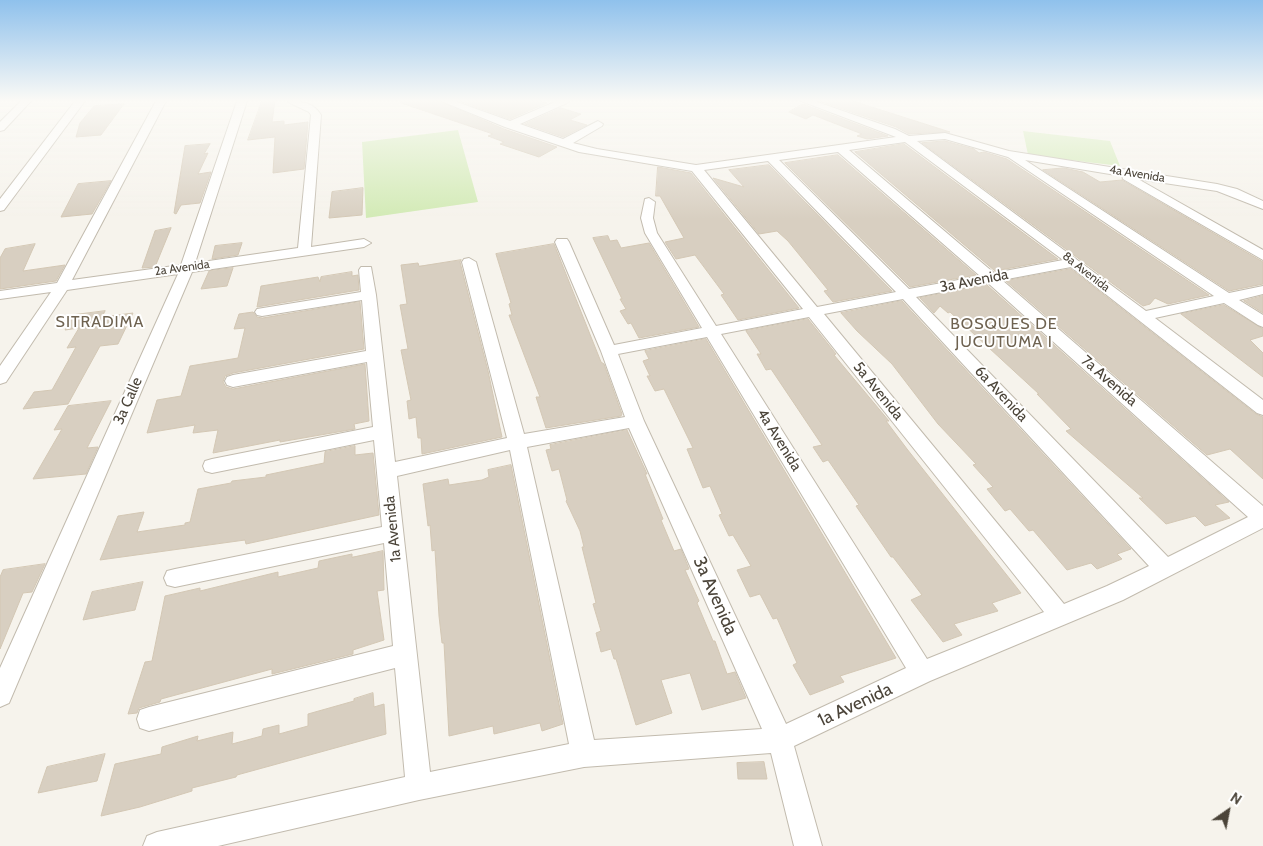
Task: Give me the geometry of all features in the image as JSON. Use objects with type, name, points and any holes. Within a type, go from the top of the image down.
[{"type":"street","points":[[0,206],[50,140]]},
{"type":"street","points":[[0,378],[62,285],[141,140]]},
{"type":"street","name":"3a Calle","points":[[0,695],[187,268],[229,140]]},
{"type":"street","points":[[304,251],[314,140]]},
{"type":"street","points":[[553,140],[605,155],[668,161],[696,168]]},
{"type":"street","points":[[563,144],[569,140]]},
{"type":"street","name":"4a Avenida","points":[[696,168],[896,140]]},
{"type":"street","name":"8a Avenida","points":[[909,140],[1074,262],[1263,409]]},
{"type":"street","name":"4a Avenida","points":[[961,140],[1008,154],[1217,188],[1263,205]]},
{"type":"street","name":"7a Avenida","points":[[840,148],[991,278],[1263,518]]},
{"type":"street","points":[[1008,154],[1263,322]]},
{"type":"street","name":"6a Avenida","points":[[771,158],[906,294],[1166,569]]},
{"type":"street","name":"5a Avenida","points":[[696,168],[1060,614]]},
{"type":"street","points":[[1117,171],[1263,256]]},
{"type":"street","name":"4a Avenida","points":[[649,202],[647,218],[651,233],[922,673]]},
{"type":"street","name":"3a Avenida","points":[[562,242],[609,351],[635,421],[780,740],[808,846]]},
{"type":"street","name":"2a Avenida","points":[[0,295],[364,243]]},
{"type":"street","points":[[468,262],[517,442],[584,754]]},
{"type":"street","name":"3a Avenida","points":[[609,351],[1074,262]]},
{"type":"street","name":"1a Avenida","points":[[366,270],[419,787]]},
{"type":"street","points":[[1143,316],[1263,290]]},
{"type":"street","points":[[262,312],[369,295]]},
{"type":"street","points":[[233,381],[375,356]]},
{"type":"street","points":[[387,471],[517,442],[635,421]]},
{"type":"street","points":[[212,466],[383,432]]},
{"type":"street","name":"1a Avenida","points":[[157,846],[419,787],[584,754],[780,740],[922,673],[1166,569],[1263,518]]},
{"type":"street","points":[[175,578],[393,533]]},
{"type":"street","points":[[149,719],[405,654]]},
{"type":"green space","points":[[461,140],[478,202],[366,218],[362,142]]},
{"type":"green space","points":[[1025,140],[1110,141],[1120,166],[1028,155]]},
{"type":"building","points":[[275,140],[306,140],[304,169],[273,173]]},
{"type":"building","points":[[500,140],[538,140],[557,147],[539,157],[500,144],[504,142]]},
{"type":"building","points":[[945,141],[974,149],[979,153],[984,152],[1007,159],[1209,295],[1168,304],[1155,298],[1150,304],[1143,306],[922,143]]},
{"type":"building","points":[[210,144],[204,154],[208,153],[198,174],[211,172],[200,203],[181,205],[176,214],[174,213],[185,146]]},
{"type":"building","points":[[904,144],[1058,259],[995,271],[855,152]]},
{"type":"building","points":[[838,155],[976,275],[910,287],[785,163]]},
{"type":"building","points":[[769,165],[892,291],[833,302],[824,291],[828,290],[788,241],[777,231],[759,234],[713,178],[744,187],[729,170]]},
{"type":"building","points":[[658,167],[691,173],[799,308],[738,320],[721,295],[724,294],[695,255],[676,259],[665,242],[684,238],[660,196],[656,196]]},
{"type":"building","points":[[1064,168],[1083,172],[1100,182],[1122,180],[1263,262],[1263,284],[1229,291],[1043,170]]},
{"type":"building","points":[[111,181],[92,214],[61,217],[78,184]]},
{"type":"building","points":[[363,188],[362,215],[329,218],[332,192]]},
{"type":"building","points":[[171,228],[155,267],[142,268],[155,231]]},
{"type":"building","points":[[608,236],[610,241],[617,240],[621,248],[649,243],[699,327],[639,338],[631,323],[628,324],[620,311],[626,309],[593,238]]},
{"type":"building","points":[[242,243],[238,255],[212,259],[215,246]]},
{"type":"building","points":[[35,244],[23,271],[65,265],[56,281],[0,289],[0,258],[5,249]]},
{"type":"building","points":[[554,244],[601,362],[604,364],[622,414],[621,416],[546,428],[536,397],[540,397],[509,315],[512,315],[509,304],[511,303],[496,254]]},
{"type":"building","points":[[461,260],[502,437],[422,454],[421,438],[418,438],[416,417],[409,419],[407,401],[411,400],[401,350],[408,349],[400,305],[407,304],[401,265],[418,263],[419,266]]},
{"type":"building","points":[[233,268],[227,286],[201,289],[209,271]]},
{"type":"building","points":[[1071,269],[1256,414],[1263,417],[1263,479],[1230,449],[1207,455],[1006,281]]},
{"type":"building","points":[[352,272],[352,276],[358,275],[359,290],[257,307],[261,286],[318,277],[320,282],[321,277]]},
{"type":"building","points":[[987,285],[1229,502],[1215,505],[1230,518],[1205,526],[1195,516],[1166,524],[1139,498],[1143,498],[1066,431],[1071,429],[1037,394],[1039,394],[950,312],[948,313],[940,306],[934,313],[920,298]]},
{"type":"building","points":[[1263,296],[1263,313],[1244,301]]},
{"type":"building","points":[[902,301],[1131,549],[1117,554],[1122,559],[1097,569],[1091,563],[1067,570],[1033,530],[1029,531],[1010,509],[1005,511],[987,489],[993,487],[973,465],[976,464],[938,424],[892,364],[841,313]]},
{"type":"building","points":[[360,302],[364,349],[233,373],[225,376],[223,382],[226,387],[233,389],[365,364],[369,421],[354,424],[355,429],[280,442],[280,440],[213,453],[218,430],[193,433],[195,425],[147,433],[157,400],[181,396],[190,366],[238,358],[245,328],[234,329],[239,314],[253,312],[257,317],[262,318]]},
{"type":"building","points":[[1224,305],[1263,329],[1263,336],[1250,340],[1263,353],[1263,377],[1181,314]]},
{"type":"building","points":[[105,311],[102,317],[133,313],[118,344],[100,346],[68,404],[23,409],[34,392],[52,390],[76,347],[67,348],[79,328],[65,330],[74,315]]},
{"type":"building","points":[[808,319],[836,354],[834,355],[889,421],[886,421],[907,449],[1021,593],[992,603],[998,611],[954,624],[962,635],[943,642],[911,600],[922,595],[893,557],[891,557],[856,506],[859,505],[828,460],[823,462],[813,447],[822,445],[771,369],[766,370],[757,354],[761,354],[746,331]]},
{"type":"building","points":[[706,339],[896,658],[840,676],[844,682],[810,695],[793,665],[797,663],[777,618],[773,619],[760,594],[750,597],[737,570],[751,566],[733,535],[729,536],[719,515],[722,514],[710,486],[703,488],[687,449],[693,448],[664,389],[655,391],[647,376],[650,376],[643,361],[649,359],[645,351]]},
{"type":"building","points":[[111,401],[87,448],[98,447],[86,474],[33,479],[62,429],[54,430],[68,406]]},
{"type":"building","points":[[627,430],[647,474],[645,474],[663,519],[661,520],[674,551],[681,549],[689,569],[685,570],[699,601],[697,603],[713,641],[715,641],[727,674],[735,672],[746,698],[702,710],[690,673],[661,680],[672,713],[636,725],[616,659],[614,659],[611,649],[601,652],[596,633],[601,631],[593,604],[596,603],[582,547],[584,547],[580,531],[566,501],[559,469],[552,471],[546,450],[551,449],[550,445]]},
{"type":"building","points":[[355,446],[355,455],[373,453],[379,515],[246,544],[245,540],[100,560],[118,516],[144,512],[137,532],[185,525],[185,523],[190,522],[198,489],[231,483],[232,481],[266,477],[266,475],[324,463],[325,452]]},
{"type":"building","points":[[511,465],[563,724],[542,731],[540,723],[494,734],[493,726],[449,736],[444,643],[442,643],[439,616],[435,550],[432,551],[423,484],[448,479],[449,485],[482,480],[489,477],[488,470]]},
{"type":"building","points":[[383,551],[384,590],[377,591],[384,640],[353,650],[353,654],[272,674],[272,669],[161,699],[160,702],[139,708],[137,713],[128,714],[145,662],[152,661],[165,596],[200,588],[200,591],[278,572],[278,577],[318,568],[319,561],[352,554],[352,557]]},
{"type":"building","points":[[45,564],[32,592],[23,593],[0,649],[0,577],[3,570]]},
{"type":"building","points":[[143,582],[135,610],[83,620],[92,592]]},
{"type":"building","points":[[373,693],[374,707],[384,704],[386,734],[192,788],[192,791],[140,807],[101,816],[115,764],[161,754],[162,747],[198,736],[197,741],[233,732],[232,744],[262,736],[263,729],[279,725],[279,734],[308,726],[308,714],[354,701],[354,699]]},
{"type":"building","points":[[105,754],[97,781],[38,793],[47,767]]},
{"type":"building","points":[[764,762],[767,779],[738,779],[737,763]]},
{"type":"district","name":"SITRADIMA","points":[[100,322]]},
{"type":"district","name":"BOSQUES DE JUCUTUMA I","points":[[1004,333]]}]
